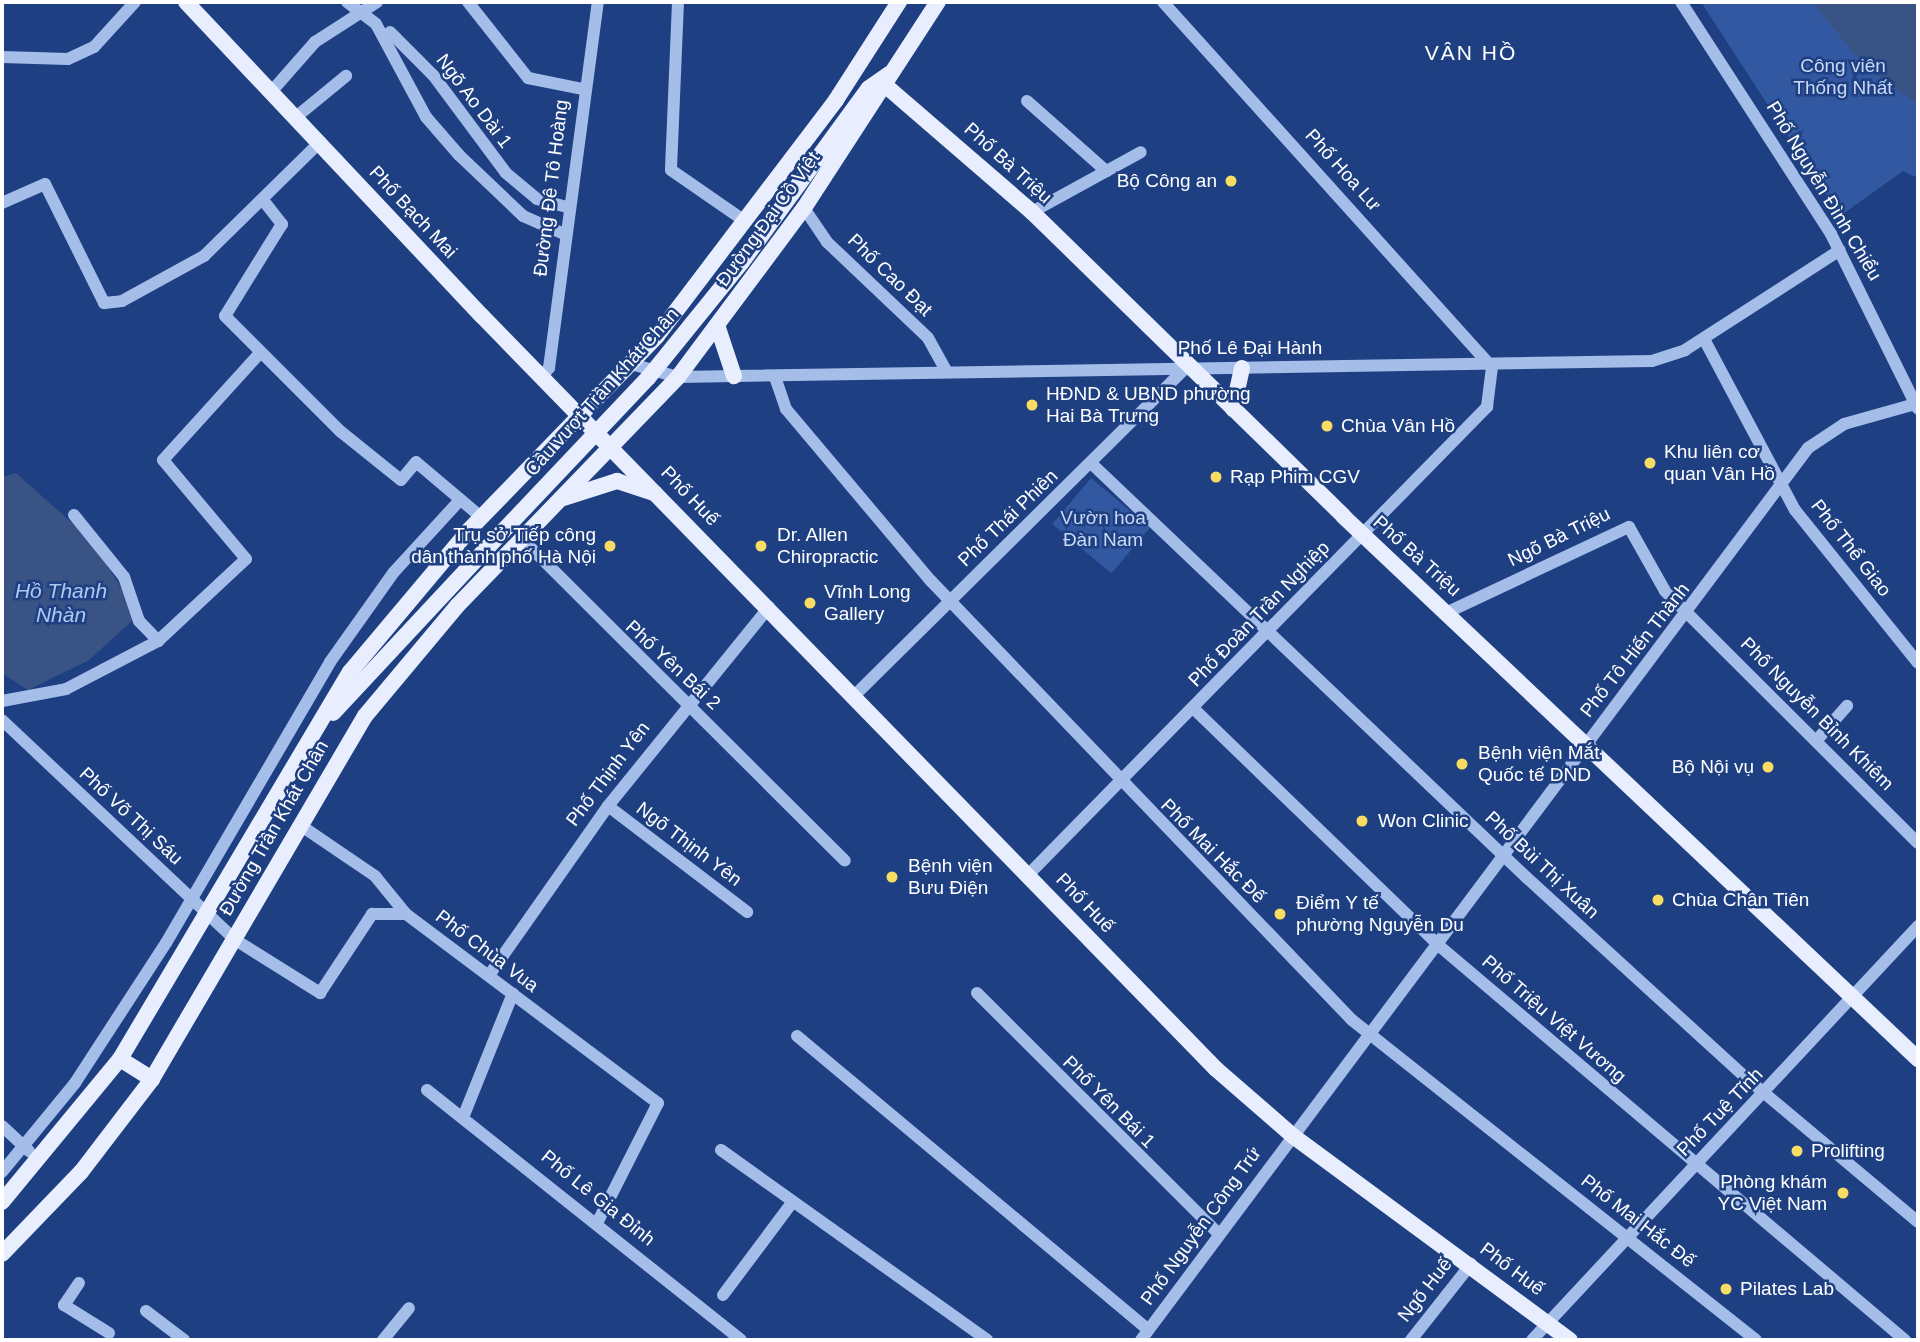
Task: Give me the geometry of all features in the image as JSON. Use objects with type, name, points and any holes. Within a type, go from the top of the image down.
[{"type":"main road","name":"Phố Bạch Mai","points":[[186,2],[542,376],[613,446]]},
{"type":"main road","name":"Đường Đại Cồ Việt","points":[[581,415],[631,364],[681,306],[746,222],[836,100],[899,2]]},
{"type":"main road","name":"Đường Đại Cồ Việt","points":[[613,446],[678,377],[804,208],[886,86],[938,2]]},
{"type":"main road","name":"Cầu vượt Trần Khát Chân","points":[[314,733],[674,349],[869,88],[896,68]]},
{"type":"main road","name":"Phố Bà Triệu","points":[[886,86],[1032,212],[1187,367],[1918,1059]]},
{"type":"main road","name":"Cầu vượt Trần Khát Chân","points":[[780,210],[836,100]]},
{"type":"main road","points":[[681,306],[693,331],[717,325],[734,376]]},
{"type":"main road","points":[[1233,409],[1242,369]]},
{"type":"main road","name":"Đường Trần Khát Chân","points":[[2,1202],[40,1161],[120,1059],[314,733],[388,621],[481,517],[581,415]]},
{"type":"main road","name":"Đường Trần Khát Chân","points":[[2,1254],[81,1172],[152,1079],[365,716],[521,538],[613,446]]},
{"type":"main road","name":"Phố Huế","points":[[613,446],[853,697],[1216,1069],[1293,1136],[1471,1264],[1570,1340]]},
{"type":"main road","points":[[555,502],[617,481],[659,494]]},
{"type":"main road","points":[[503,495],[521,489],[536,500],[521,538]]},
{"type":"main road","name":"Cầu vượt Trần Khát Chân","points":[[365,716],[382,677],[444,593]]},
{"type":"main road","points":[[120,1059],[152,1079]]},
{"type":"street","points":[[2,57],[68,59],[94,47],[135,2]]},
{"type":"street","points":[[347,2],[367,7],[386,37],[426,117],[459,155],[523,216],[564,234]]},
{"type":"street","points":[[271,92],[315,42],[377,2]]},
{"type":"street","points":[[468,2],[528,78],[582,89]]},
{"type":"street","name":"Đường Đê Tô Hoàng","points":[[542,376],[549,368],[582,89],[598,2]]},
{"type":"street","points":[[678,2],[671,170],[746,222]]},
{"type":"street","name":"Phố Hoa Lư","points":[[1163,2],[1492,367]]},
{"type":"street","name":"Phố Nguyễn Đình Chiểu","points":[[1681,2],[1840,250],[1916,407]]},
{"type":"street","name":"Ngõ Ao Dài 1","points":[[390,32],[433,75],[506,173],[537,199],[567,207]]},
{"type":"street","points":[[296,117],[346,76]]},
{"type":"street","points":[[1027,101],[1105,171]]},
{"type":"street","points":[[2,203],[46,184],[103,303],[122,301],[204,256],[320,142]]},
{"type":"street","points":[[1032,212],[1141,152]]},
{"type":"street","points":[[263,200],[282,224],[225,316],[259,354],[401,480],[416,462],[481,517]]},
{"type":"street","name":"Phố Cao Đạt","points":[[804,208],[827,242],[928,338],[946,371]]},
{"type":"street","name":"Phố Lê Đại Hành","points":[[631,364],[678,377],[775,377],[1187,367],[1492,367],[1652,361],[1704,339],[1840,250]]},
{"type":"street","name":"Phố Thể Giao","points":[[1704,339],[1795,510],[1918,663]]},
{"type":"street","points":[[3,700],[66,689],[158,641],[246,559],[163,460],[259,354]]},
{"type":"street","name":"Phố Thái Phiên","points":[[853,697],[1092,464],[1187,367]]},
{"type":"street","name":"Phố Đoàn Trần Nghiệp","points":[[1028,875],[1194,709],[1487,407],[1492,367]]},
{"type":"street","name":"Phố Mai Hắc Đế","points":[[775,377],[786,409],[949,601],[1120,782],[1373,1036],[1756,1340]]},
{"type":"street","name":"Phố Tô Hiến Thành","points":[[1293,1136],[1373,1036],[1437,944],[1688,613],[1782,484],[1829,430],[1916,407]]},
{"type":"street","name":"Phố Bùi Thị Xuân","points":[[1092,464],[1504,856],[1765,1093],[1918,1222]]},
{"type":"street","name":"Đường Trần Khát Chân","points":[[2,1172],[75,1083],[166,943],[189,896],[330,662],[394,572],[460,500]]},
{"type":"street","points":[[74,515],[124,577],[139,621],[158,641]]},
{"type":"street","name":"Ngõ Bà Triệu","points":[[1448,612],[1625,526],[1665,591],[1688,613]]},
{"type":"street","name":"Phố Yên Bái 2","points":[[521,538],[845,861]]},
{"type":"street","name":"Phố Thịnh Yên","points":[[490,974],[608,806],[687,702],[769,607]]},
{"type":"street","name":"Phố Nguyễn Bỉnh Khiêm","points":[[1688,613],[1918,843]]},
{"type":"street","points":[[1816,741],[1847,706]]},
{"type":"street","name":"Phố Triệu Việt Vương","points":[[1194,709],[1437,944],[1695,1166],[1905,1340]]},
{"type":"street","name":"Phố Võ Thị Sáu","points":[[2,720],[234,939],[320,993],[372,914],[406,914]]},
{"type":"street","name":"Ngõ Thịnh Yên","points":[[608,806],[747,912]]},
{"type":"street","name":"Phố Chùa Vua","points":[[300,825],[375,876],[406,914],[490,974],[658,1103],[597,1223]]},
{"type":"street","name":"Phố Tuệ Tĩnh","points":[[1532,1340],[1918,926]]},
{"type":"street","points":[[464,1115],[513,993]]},
{"type":"street","name":"Phố Yên Bái 1","points":[[977,993],[1218,1233]]},
{"type":"street","points":[[797,1036],[1145,1335]]},
{"type":"street","name":"Phố Lê Gia Đỉnh","points":[[426,1090],[464,1115],[741,1340]]},
{"type":"street","points":[[2,1126],[40,1161]]},
{"type":"street","name":"Phố Nguyễn Công Trứ","points":[[1145,1335],[1218,1233],[1293,1136]]},
{"type":"street","points":[[721,1150],[791,1204],[987,1340]]},
{"type":"street","points":[[723,1295],[791,1204]]},
{"type":"street","name":"Ngõ Huế","points":[[1411,1340],[1471,1264]]},
{"type":"street","points":[[79,1283],[64,1305],[109,1333]]},
{"type":"street","points":[[383,1340],[409,1308]]},
{"type":"street","points":[[146,1311],[184,1340]]},
{"type":"green space","name":"Công viên Thống Nhất","points":[[1701,2],[1918,2],[1918,178],[1903,171],[1840,216]]},
{"type":"green space","name":"Vườn hoa Đàn Nam","points":[[1091,478],[1150,527],[1111,573],[1052,524]]},
{"type":"water","points":[[1812,2],[1918,2],[1918,104],[1866,68]]},
{"type":"water","name":"Hồ Thanh Nhàn","points":[[16,473],[90,539],[125,594],[133,620],[89,660],[28,690],[2,673],[2,477]]},
{"type":"place","name":"Bộ Công an","points":[[1231,181]]},
{"type":"place","name":"HĐND & UBND phường Hai Bà Trưng","points":[[1032,405]]},
{"type":"place","name":"Chùa Vân Hồ","points":[[1327,426]]},
{"type":"place","name":"Khu liên cơ quan Vân Hồ","points":[[1650,463]]},
{"type":"place","name":"Rạp Phim CGV","points":[[1216,477]]},
{"type":"place","name":"Trụ sở Tiếp công dân thành phố Hà Nội","points":[[610,546]]},
{"type":"place","name":"Dr. Allen Chiropractic","points":[[761,546]]},
{"type":"place","name":"Vĩnh Long Gallery","points":[[810,603]]},
{"type":"place","name":"Bệnh viện Mắt Quốc tế DND","points":[[1462,764]]},
{"type":"place","name":"Bộ Nội vụ","points":[[1768,767]]},
{"type":"place","name":"Won Clinic","points":[[1362,821]]},
{"type":"place","name":"Bệnh viện Bưu Điện","points":[[892,877]]},
{"type":"place","name":"Chùa Chân Tiên","points":[[1658,900]]},
{"type":"place","name":"Điểm Y tế phường Nguyễn Du","points":[[1280,914]]},
{"type":"place","name":"Prolifting","points":[[1797,1151]]},
{"type":"place","name":"Phòng khám YC Việt Nam","points":[[1843,1193]]},
{"type":"place","name":"Pilates Lab","points":[[1726,1289]]},
{"type":"district","name":"VÂN HỒ","points":[[1471,53]]}]
